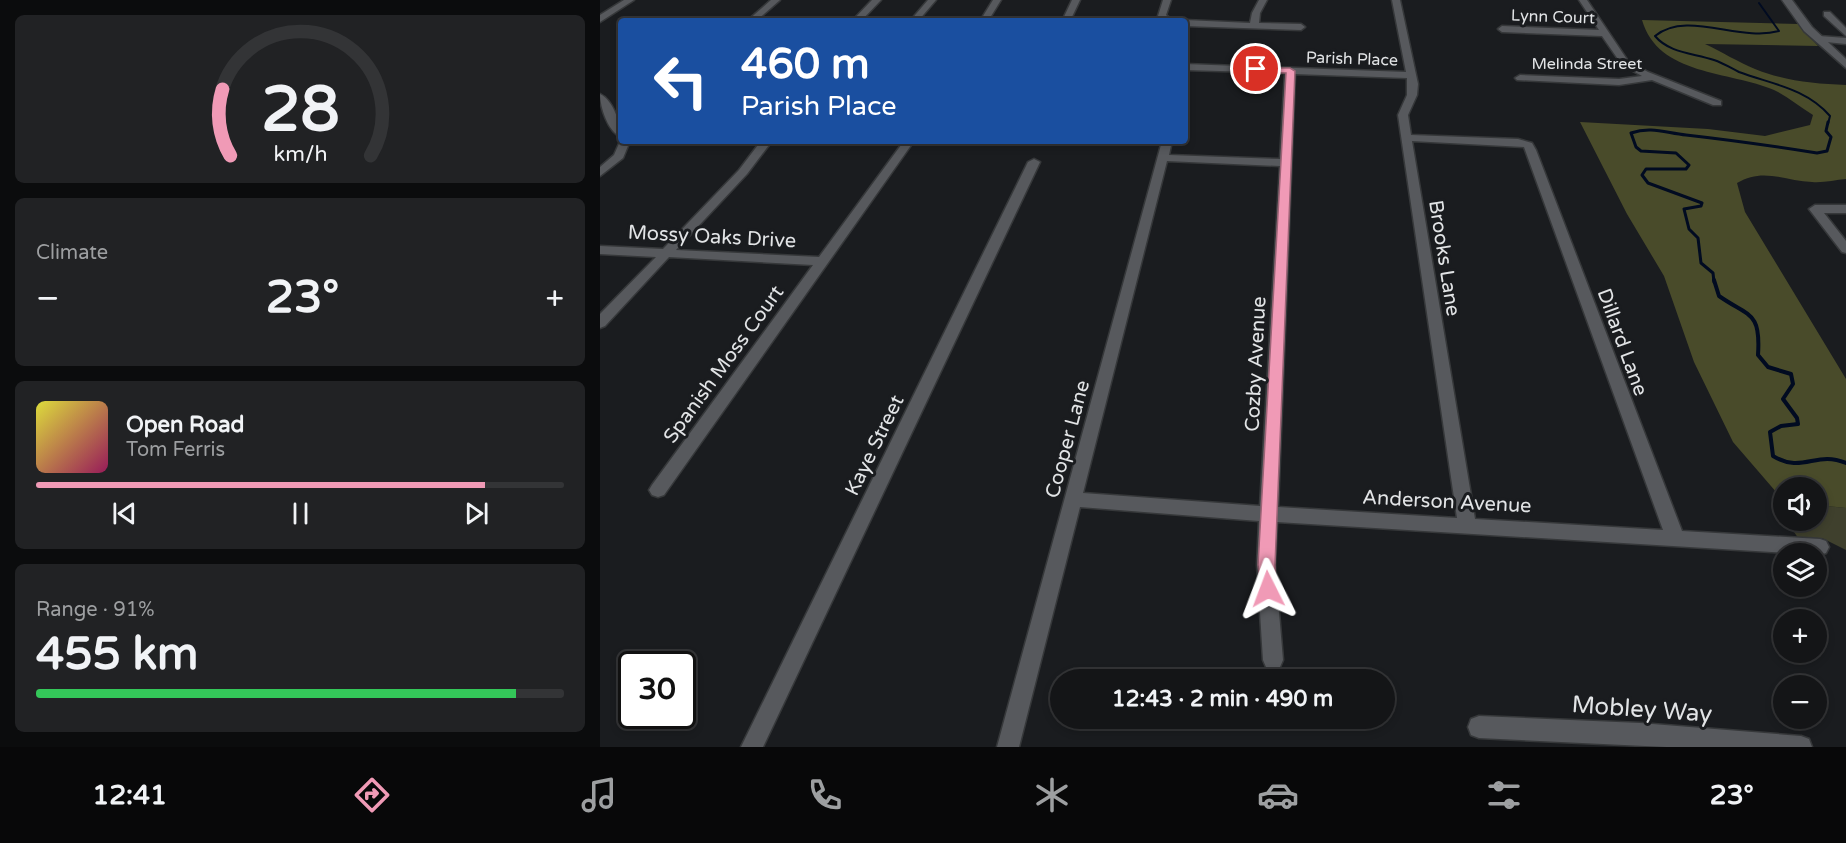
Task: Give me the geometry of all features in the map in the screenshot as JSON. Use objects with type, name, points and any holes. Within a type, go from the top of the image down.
[{"type":"main road","points":[[1787,0],[1821,42],[1846,65]]},
{"type":"street","points":[[600,19],[630,0]]},
{"type":"street","points":[[755,18],[776,0]]},
{"type":"street","points":[[859,18],[878,0]]},
{"type":"street","points":[[917,18],[932,0]]},
{"type":"street","points":[[986,18],[997,0]]},
{"type":"street","points":[[1068,18],[1077,0]]},
{"type":"street","points":[[1165,18],[1162,16],[1167,0]]},
{"type":"street","points":[[1254,26],[1256,13],[1263,0]]},
{"type":"street","name":"Brooks Lane","points":[[1396,0],[1411,75],[1412,95],[1403,115],[1406,138],[1467,524]]},
{"type":"street","points":[[1583,0],[1625,63],[1654,78],[1717,103]]},
{"type":"street","points":[[1827,14],[1846,33]]},
{"type":"street","points":[[1188,23],[1301,27]]},
{"type":"street","name":"Lynn Court","points":[[1502,29],[1604,33]]},
{"type":"street","points":[[1821,42],[1846,41]]},
{"type":"street","points":[[1821,42],[1846,45]]},
{"type":"street","name":"Parish Place","points":[[1188,67],[1411,75]]},
{"type":"street","name":"Cozby Avenue","points":[[1273,660],[1266,565],[1290,71]]},
{"type":"street","name":"Melinda Street","points":[[1520,78],[1619,82],[1654,78]]},
{"type":"street","points":[[600,97],[618,129]]},
{"type":"street","name":"Dillard Lane","points":[[1406,138],[1518,142],[1528,145],[1675,537]]},
{"type":"street","points":[[600,173],[619,156],[624,144]]},
{"type":"street","points":[[600,323],[743,172],[765,144]]},
{"type":"street","name":"Spanish Moss Court","points":[[658,490],[907,144]]},
{"type":"street","name":"Cooper Lane","points":[[1008,747],[1166,144]]},
{"type":"street","points":[[1163,158],[1285,163]]},
{"type":"street","name":"Kaye Street","points":[[752,747],[1034,162]]},
{"type":"street","points":[[1846,209],[1815,209],[1846,249]]},
{"type":"street","name":"Mossy Oaks Drive","points":[[600,250],[822,261]]},
{"type":"street","name":"Anderson Avenue","points":[[1073,499],[1268,514],[1773,544]]},
{"type":"street","name":"Mobley Way","points":[[1479,727],[1642,741],[1801,747]]},
{"type":"green space","points":[[1642,20],[1798,24],[1818,46],[1705,44],[1766,73],[1811,83],[1846,85],[1846,179],[1816,182],[1765,175],[1747,178],[1737,183],[1745,212],[1846,379],[1846,508],[1827,506],[1827,477],[1773,477],[1773,488],[1733,442],[1694,362],[1664,276],[1627,214],[1580,122],[1708,129],[1765,136],[1810,125],[1813,115],[1774,90],[1679,62],[1663,52],[1650,38]]},
{"type":"green space","points":[[1827,506],[1846,508],[1846,550],[1822,538],[1798,538],[1793,531],[1827,531]]},
{"type":"waterway","points":[[1759,3],[1779,31],[1747,33],[1682,26],[1668,29],[1655,36],[1674,49],[1714,60],[1739,72],[1799,93],[1821,107],[1830,116],[1828,124]]},
{"type":"waterway","points":[[1714,282],[1713,273],[1701,263],[1698,238],[1689,229],[1684,209],[1701,206],[1702,203],[1648,183],[1642,175],[1646,169],[1686,169],[1689,165],[1676,153],[1641,151],[1636,147],[1631,133],[1645,130],[1658,131],[1817,153],[1827,151],[1831,137],[1826,131],[1828,122]]},
{"type":"waterway","points":[[1714,280],[1719,296],[1745,312],[1755,323],[1758,355],[1768,367],[1791,374],[1793,384],[1783,399],[1797,418],[1798,424],[1781,426],[1770,432],[1773,456],[1793,463],[1826,459],[1846,463]]},
{"type":"route","points":[[1256,69],[1290,71],[1266,565],[1268,589]]}]
